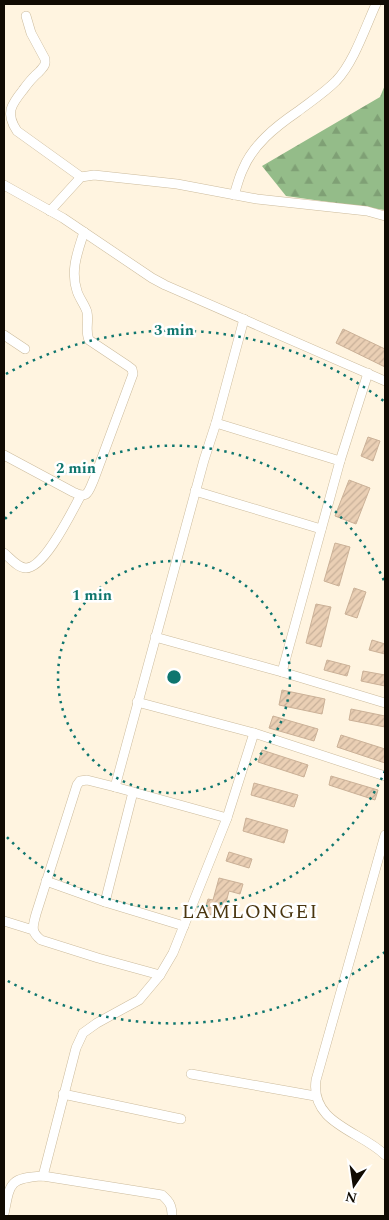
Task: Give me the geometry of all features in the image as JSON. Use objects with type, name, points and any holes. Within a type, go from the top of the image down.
[{"type":"street","points":[[234,195],[243,169],[253,151],[273,130],[321,94],[344,72],[376,4]]},
{"type":"street","points":[[26,16],[46,63],[14,100],[10,115],[12,124],[17,131],[82,177]]},
{"type":"street","points":[[50,211],[82,177],[94,175],[177,184],[282,202],[367,211],[385,216]]},
{"type":"street","points":[[4,185],[84,232],[158,282],[385,381]]},
{"type":"street","points":[[4,455],[80,495],[85,495],[94,479],[132,374],[132,369],[89,340],[87,335],[87,312],[74,281],[75,260],[84,232]]},
{"type":"street","points":[[114,787],[244,319]]},
{"type":"street","points":[[4,335],[25,349]]},
{"type":"street","points":[[282,672],[340,461],[368,373]]},
{"type":"street","points":[[216,423],[340,461]]},
{"type":"street","points":[[195,491],[321,529]]},
{"type":"street","points":[[4,553],[24,568],[36,564],[55,542],[80,495]]},
{"type":"street","points":[[155,637],[385,703]]},
{"type":"street","points":[[137,702],[254,733],[385,776]]},
{"type":"street","points":[[43,1176],[76,1048],[84,1033],[97,1023],[138,1000],[160,975],[173,953],[227,818],[254,733]]},
{"type":"street","points":[[160,975],[41,940],[35,935],[33,930],[36,914],[76,785],[80,781],[87,780],[227,818]]},
{"type":"street","points":[[105,902],[133,792]]},
{"type":"street","points":[[385,835],[314,1088],[315,1096],[322,1108],[336,1124],[371,1143],[385,1155]]},
{"type":"street","points":[[46,881],[105,902],[184,926]]},
{"type":"street","points":[[4,921],[33,930]]},
{"type":"street","points":[[191,1074],[315,1096]]},
{"type":"street","points":[[63,1094],[181,1119]]},
{"type":"street","points":[[4,1214],[9,1190],[14,1182],[25,1177],[43,1176],[162,1196],[169,1200],[172,1206],[172,1216]]},
{"type":"green space","points":[[385,85],[385,210],[286,196],[262,166],[380,97]]},
{"type":"building","points":[[343,329],[385,349],[385,367],[336,343]]},
{"type":"building","points":[[368,437],[380,441],[373,461],[361,456]]},
{"type":"building","points":[[349,480],[370,488],[356,524],[335,516]]},
{"type":"building","points":[[335,543],[350,547],[339,586],[324,581]]},
{"type":"building","points":[[354,588],[366,592],[357,618],[345,614]]},
{"type":"building","points":[[316,604],[331,607],[321,647],[306,643]]},
{"type":"building","points":[[372,640],[385,644],[385,654],[369,650]]},
{"type":"building","points":[[327,660],[350,666],[347,676],[324,670]]},
{"type":"building","points":[[363,671],[385,675],[385,686],[361,681]]},
{"type":"building","points":[[282,690],[325,699],[322,714],[279,705]]},
{"type":"building","points":[[351,709],[385,716],[385,727],[349,720]]},
{"type":"building","points":[[273,716],[318,729],[314,741],[269,728]]},
{"type":"building","points":[[341,735],[385,749],[385,763],[337,747]]},
{"type":"building","points":[[262,750],[308,765],[304,777],[258,762]]},
{"type":"building","points":[[331,776],[378,790],[375,800],[329,785]]},
{"type":"building","points":[[254,783],[298,795],[294,807],[251,795]]},
{"type":"building","points":[[246,818],[288,830],[284,843],[243,831]]},
{"type":"building","points":[[229,852],[252,859],[249,868],[226,861]]},
{"type":"building","points":[[219,878],[243,884],[240,894],[229,891],[222,918],[204,913],[208,899],[213,900]]},
{"type":"district","name":"LAMLONGEI","points":[[250,911]]}]
